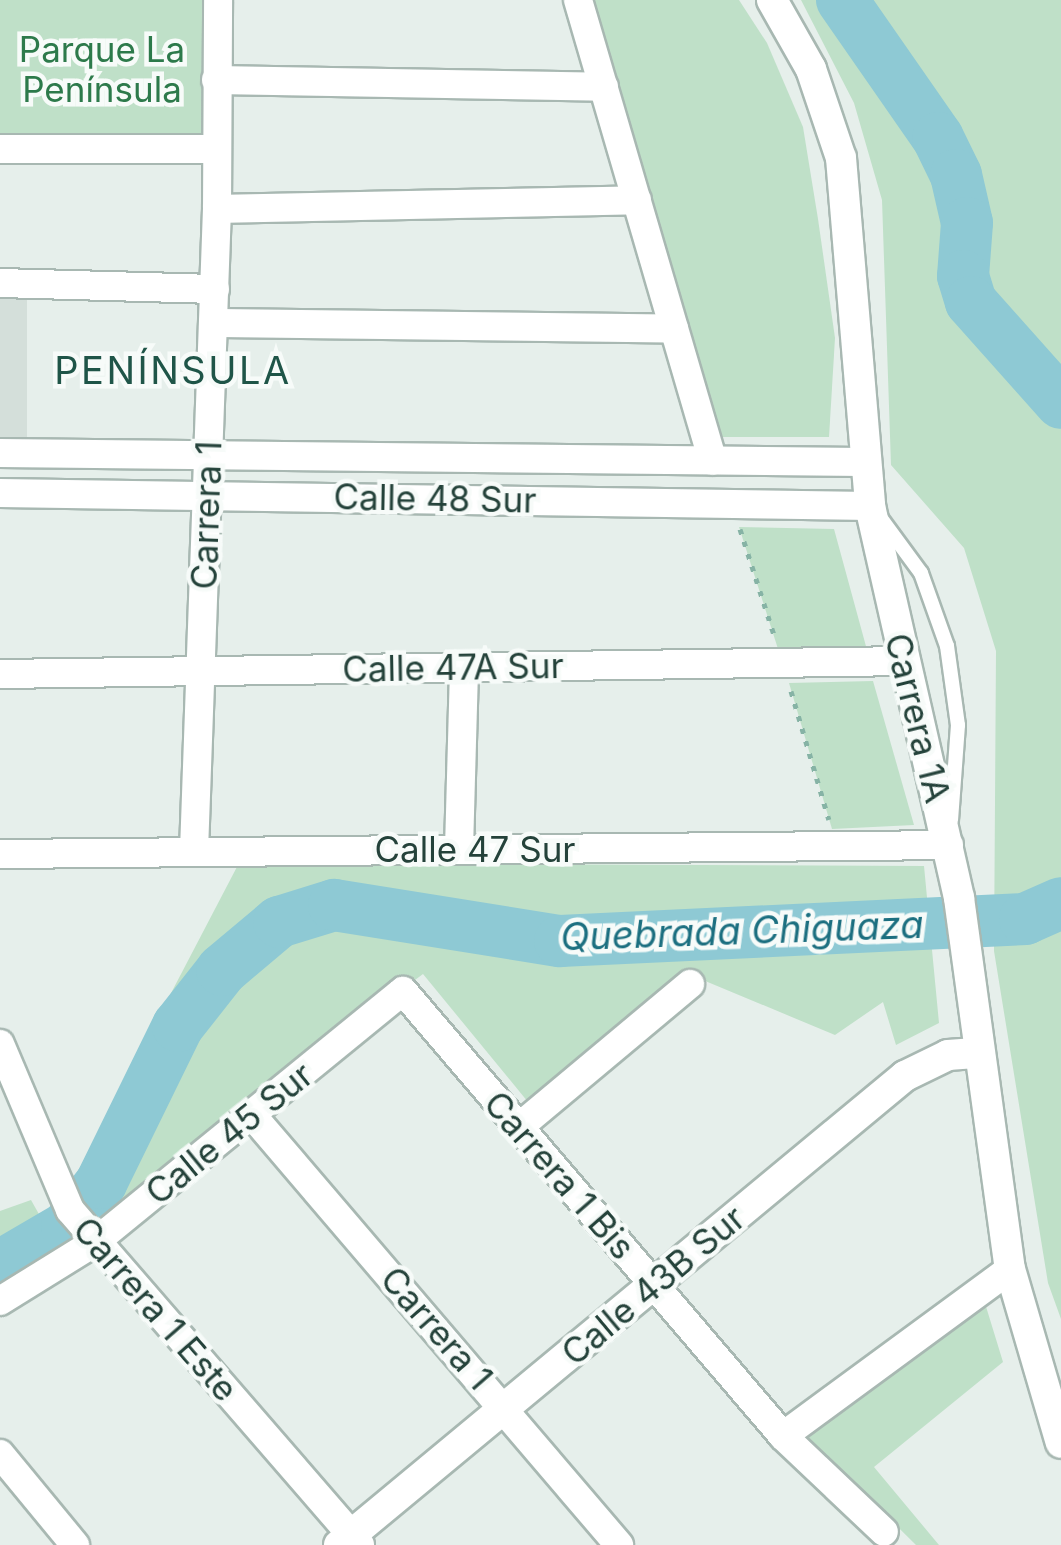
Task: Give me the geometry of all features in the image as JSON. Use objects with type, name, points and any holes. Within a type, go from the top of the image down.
[{"type":"main road","name":"Carrera 1A","points":[[772,0],[811,69],[841,158],[863,462],[870,506],[959,898],[1010,1269],[1061,1443]]},
{"type":"main road","name":"Calle 43B Sur","points":[[350,1542],[505,1408],[906,1076],[948,1055],[979,1052]]},
{"type":"street","name":"Carrera 1","points":[[194,851],[215,289],[218,0]]},
{"type":"street","points":[[578,0],[712,461]]},
{"type":"street","points":[[216,80],[604,87]]},
{"type":"street","points":[[0,149],[217,149]]},
{"type":"street","points":[[217,209],[637,200]]},
{"type":"street","points":[[0,283],[215,289]]},
{"type":"street","points":[[213,323],[674,330]]},
{"type":"street","name":"Calle 48 Sur","points":[[0,454],[863,462]]},
{"type":"street","name":"Calle 48 Sur","points":[[0,493],[870,506]]},
{"type":"street","name":"Calle 47A Sur","points":[[0,674],[905,661]]},
{"type":"street","points":[[460,849],[464,668]]},
{"type":"street","name":"Calle 47 Sur","points":[[0,854],[949,846]]},
{"type":"street","points":[[519,1127],[690,984]]},
{"type":"street","name":"Carrera 1 Bis","points":[[403,991],[783,1436],[886,1541]]},
{"type":"street","name":"Calle 45 Sur","points":[[0,1301],[83,1226],[251,1114],[403,991]]},
{"type":"street","name":"Carrera 1 Este","points":[[0,1044],[83,1226],[350,1542]]},
{"type":"street","name":"Carrera 1","points":[[251,1114],[619,1545]]},
{"type":"street","points":[[783,1436],[1010,1269]]},
{"type":"street","points":[[0,1454],[76,1545]]},
{"type":"lane","points":[[870,506],[921,573],[947,646],[958,725],[949,846]]},
{"type":"path","points":[[731,502],[837,846]]},
{"type":"shaded area","points":[[0,298],[27,298],[27,437],[0,437]]},
{"type":"green space","name":"Parque La Península","points":[[0,0],[205,0],[205,138],[0,138]]},
{"type":"green space","points":[[594,0],[739,0],[767,43],[803,127],[818,219],[835,338],[829,437],[721,437]]},
{"type":"green space","points":[[801,0],[1061,0],[1061,1319],[1048,1283],[994,951],[996,651],[964,548],[891,465],[882,200],[854,103]]},
{"type":"green space","points":[[739,527],[834,529],[867,650],[779,652]]},
{"type":"green space","points":[[873,681],[914,825],[832,829],[789,683]]},
{"type":"green space","points":[[239,863],[924,866],[939,1023],[896,1045],[883,1002],[835,1035],[686,973],[528,1102],[423,974],[134,1190],[95,1228],[75,1177]]},
{"type":"green space","points":[[31,1200],[62,1255],[0,1287],[0,1211]]},
{"type":"green space","points":[[984,1300],[1003,1362],[874,1467],[939,1545],[916,1545],[807,1437]]},
{"type":"waterway","name":"Quebrada Chiguaza","points":[[842,0],[938,138],[956,175],[967,223],[963,276],[971,302],[1061,403]]},
{"type":"waterway","name":"Quebrada Chiguaza","points":[[0,1266],[67,1227],[101,1183],[178,1026],[222,970],[279,922],[334,905],[560,941],[1025,919],[1061,903]]},
{"type":"district","name":"PENÍNSULA","points":[[173,371]]}]
